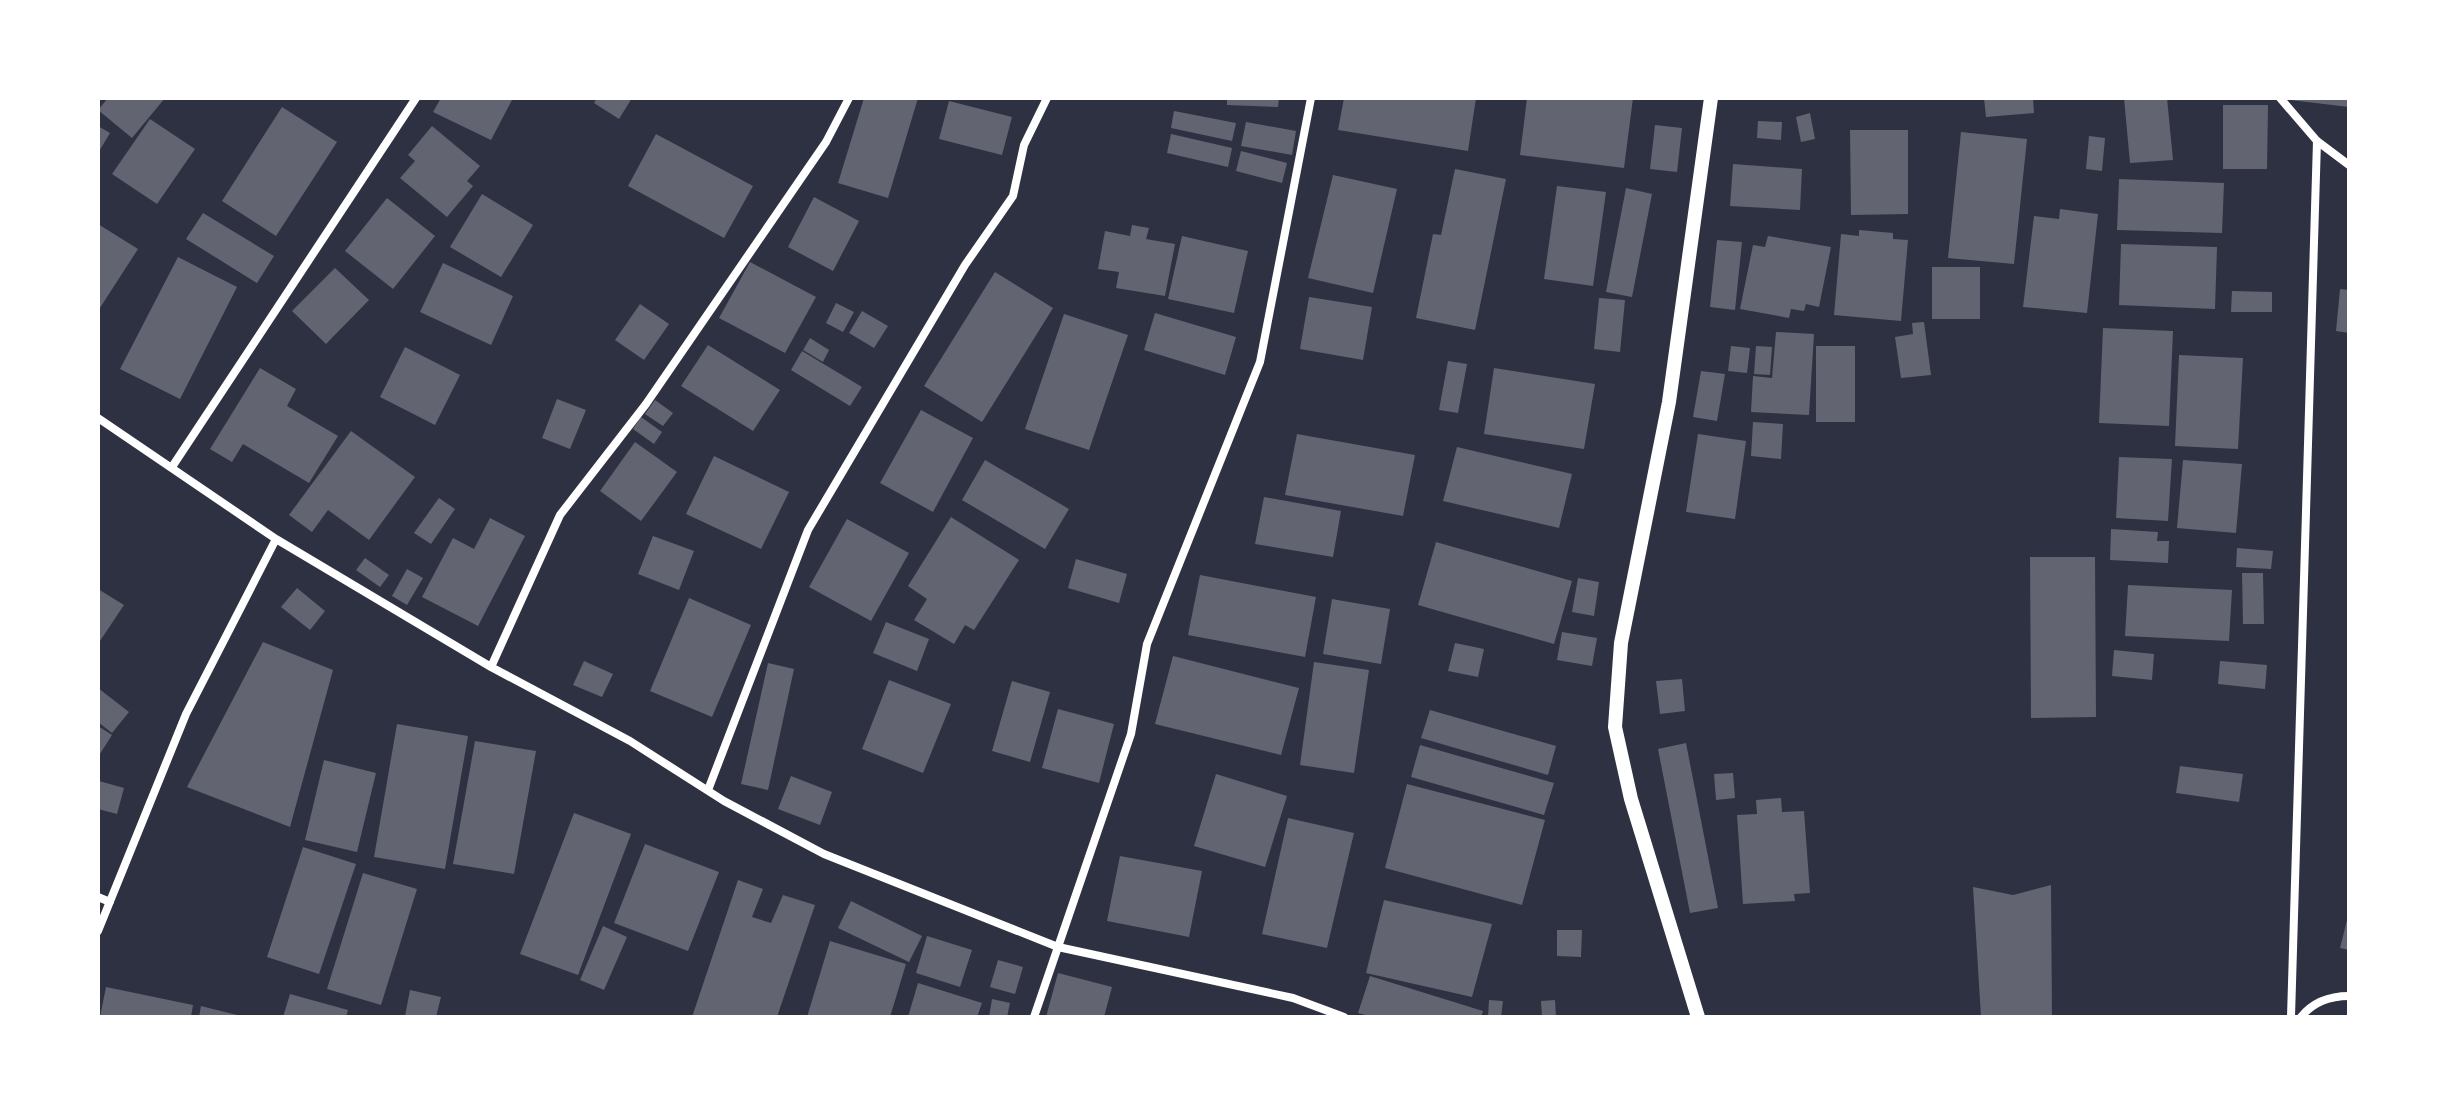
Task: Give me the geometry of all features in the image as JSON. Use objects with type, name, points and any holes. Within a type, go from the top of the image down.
[{"type":"street","points":[[172,467],[416,98]]},
{"type":"street","points":[[491,667],[560,515],[646,404],[826,142],[849,98]]},
{"type":"street","points":[[708,790],[808,530],[965,265],[1013,196],[1024,145],[1047,98]]},
{"type":"street","points":[[1034,1017],[1131,734],[1147,644],[1260,362],[1311,98]]},
{"type":"street","points":[[1698,1017],[1631,799],[1615,727],[1621,643],[1669,402],[1711,98]]},
{"type":"street","points":[[2280,98],[2317,141],[2349,165]]},
{"type":"street","points":[[2291,1017],[2317,141]]},
{"type":"street","points":[[98,418],[276,539],[491,667],[630,741],[708,790],[824,854],[1058,947],[1293,998],[1344,1017]]},
{"type":"street","points":[[98,931],[186,714],[276,539]]},
{"type":"street","points":[[98,897],[110,902]]},
{"type":"street","points":[[2301,1017],[2309,1008],[2334,996],[2349,996]]},
{"type":"building","points":[[108,98],[165,98],[132,138],[98,110]]},
{"type":"building","points":[[441,98],[513,98],[491,140],[433,112]]},
{"type":"building","points":[[597,98],[632,98],[619,119],[594,103]]},
{"type":"building","points":[[864,98],[918,98],[888,198],[838,183]]},
{"type":"building","points":[[1227,98],[1279,98],[1278,107],[1227,105]]},
{"type":"building","points":[[1344,98],[1476,98],[1468,151],[1338,130]]},
{"type":"building","points":[[1527,98],[1633,98],[1624,168],[1520,155]]},
{"type":"building","points":[[1984,98],[2033,98],[2034,113],[1986,117]]},
{"type":"building","points":[[2124,98],[2167,98],[2173,160],[2130,163]]},
{"type":"building","points":[[2349,98],[2349,107],[2290,100]]},
{"type":"building","points":[[949,101],[1012,117],[1002,155],[939,139]]},
{"type":"building","points":[[2223,105],[2268,105],[2267,169],[2223,169]]},
{"type":"building","points":[[282,107],[337,142],[276,236],[222,201]]},
{"type":"building","points":[[1174,111],[1236,123],[1232,141],[1171,128]]},
{"type":"building","points":[[1810,113],[1815,139],[1801,142],[1796,117]]},
{"type":"building","points":[[150,119],[195,149],[157,204],[112,174]]},
{"type":"building","points":[[1758,121],[1782,122],[1781,140],[1757,138]]},
{"type":"building","points":[[1246,122],[1296,131],[1292,155],[1241,146]]},
{"type":"building","points":[[1655,125],[1682,128],[1677,172],[1650,169]]},
{"type":"building","points":[[98,126],[110,133],[98,153]]},
{"type":"building","points":[[432,126],[480,166],[467,181],[473,186],[447,217],[400,178],[415,161],[408,155]]},
{"type":"building","points":[[1850,130],[1908,130],[1908,214],[1851,215]]},
{"type":"building","points":[[1961,132],[2027,139],[2014,264],[1948,258]]},
{"type":"building","points":[[656,134],[753,186],[724,238],[628,186]]},
{"type":"building","points":[[1171,134],[1232,148],[1228,167],[1167,153]]},
{"type":"building","points":[[2089,136],[2105,138],[2102,171],[2086,169]]},
{"type":"building","points":[[1241,151],[1287,163],[1282,183],[1236,171]]},
{"type":"building","points":[[1733,164],[1802,169],[1800,210],[1730,206]]},
{"type":"building","points":[[1455,169],[1506,179],[1475,330],[1416,318],[1433,234],[1441,235]]},
{"type":"building","points":[[1333,175],[1397,189],[1373,293],[1308,278]]},
{"type":"building","points":[[2119,179],[2224,183],[2222,233],[2117,230]]},
{"type":"building","points":[[1557,186],[1606,192],[1593,286],[1544,279]]},
{"type":"building","points":[[1626,188],[1652,194],[1632,297],[1606,292]]},
{"type":"building","points":[[482,194],[533,225],[501,277],[450,247]]},
{"type":"building","points":[[814,197],[859,221],[833,271],[788,247]]},
{"type":"building","points":[[387,198],[435,236],[393,289],[345,251]]},
{"type":"building","points":[[2060,209],[2098,214],[2087,313],[2023,307],[2034,216],[2059,219]]},
{"type":"building","points":[[203,213],[274,256],[257,283],[186,239]]},
{"type":"building","points":[[98,224],[138,249],[98,311]]},
{"type":"building","points":[[1132,225],[1149,228],[1146,239],[1175,244],[1165,296],[1116,288],[1119,272],[1098,269],[1105,231],[1130,236]]},
{"type":"building","points":[[1859,230],[1893,233],[1893,239],[1908,240],[1901,321],[1834,315],[1841,234],[1859,236]]},
{"type":"building","points":[[1182,236],[1248,251],[1234,313],[1168,299]]},
{"type":"building","points":[[1768,236],[1831,247],[1819,307],[1806,304],[1804,311],[1791,309],[1789,318],[1740,309],[1753,245],[1765,247]]},
{"type":"building","points":[[1717,240],[1742,242],[1735,310],[1710,307]]},
{"type":"building","points":[[2121,244],[2217,247],[2215,309],[2119,305]]},
{"type":"building","points":[[178,257],[237,287],[180,399],[120,369]]},
{"type":"building","points":[[750,262],[816,297],[785,353],[719,318]]},
{"type":"building","points":[[443,263],[513,296],[491,345],[420,312]]},
{"type":"building","points":[[1932,267],[1980,267],[1980,319],[1932,319]]},
{"type":"building","points":[[335,268],[369,300],[326,344],[292,311]]},
{"type":"building","points":[[995,272],[1053,308],[982,422],[924,386]]},
{"type":"building","points":[[2340,289],[2349,290],[2349,333],[2336,331]]},
{"type":"building","points":[[2232,291],[2272,292],[2272,312],[2231,312]]},
{"type":"building","points":[[1309,297],[1372,307],[1363,360],[1300,349]]},
{"type":"building","points":[[1599,298],[1625,300],[1620,352],[1594,349]]},
{"type":"building","points":[[836,303],[854,312],[843,332],[826,323]]},
{"type":"building","points":[[640,304],[669,324],[644,360],[615,340]]},
{"type":"building","points":[[862,311],[888,326],[874,348],[849,333]]},
{"type":"building","points":[[1155,313],[1236,337],[1225,375],[1144,350]]},
{"type":"building","points":[[1064,314],[1128,335],[1089,450],[1025,429]]},
{"type":"building","points":[[1924,322],[1931,375],[1901,378],[1895,337],[1913,334],[1912,323]]},
{"type":"building","points":[[2103,328],[2173,331],[2169,426],[2099,423]]},
{"type":"building","points":[[1776,332],[1814,334],[1809,415],[1751,412],[1753,376],[1772,378]]},
{"type":"building","points":[[810,338],[829,350],[823,362],[803,350]]},
{"type":"building","points":[[708,345],[780,390],[753,431],[681,386]]},
{"type":"building","points":[[1731,346],[1750,348],[1747,373],[1728,371]]},
{"type":"building","points":[[1756,346],[1772,347],[1770,375],[1754,374]]},
{"type":"building","points":[[1816,346],[1855,346],[1855,422],[1816,422]]},
{"type":"building","points":[[405,347],[460,375],[435,425],[380,397]]},
{"type":"building","points":[[802,351],[862,387],[850,406],[791,370]]},
{"type":"building","points":[[2179,355],[2243,358],[2238,449],[2175,446]]},
{"type":"building","points":[[1448,361],[1467,364],[1458,413],[1439,410]]},
{"type":"building","points":[[260,368],[296,389],[287,406],[338,436],[309,483],[243,444],[232,462],[210,449]]},
{"type":"building","points":[[1494,368],[1595,384],[1584,449],[1484,434]]},
{"type":"building","points":[[1701,371],[1725,374],[1717,421],[1693,417]]},
{"type":"building","points":[[557,399],[586,410],[570,449],[542,438]]},
{"type":"building","points":[[655,400],[673,413],[663,426],[645,414]]},
{"type":"building","points":[[921,410],[973,438],[933,512],[880,483]]},
{"type":"building","points":[[641,417],[662,432],[654,444],[633,429]]},
{"type":"building","points":[[1753,422],[1783,424],[1781,459],[1751,456]]},
{"type":"building","points":[[351,431],[415,477],[369,540],[328,510],[312,532],[289,515]]},
{"type":"building","points":[[1297,434],[1415,455],[1403,516],[1285,495]]},
{"type":"building","points":[[1698,434],[1746,441],[1735,519],[1686,512]]},
{"type":"building","points":[[635,442],[677,472],[641,521],[600,491]]},
{"type":"building","points":[[1457,447],[1572,474],[1559,528],[1443,501]]},
{"type":"building","points":[[714,456],[789,492],[761,549],[686,514]]},
{"type":"building","points":[[2119,457],[2172,459],[2168,521],[2116,518]]},
{"type":"building","points":[[985,460],[1069,509],[1045,549],[962,500]]},
{"type":"building","points":[[2183,460],[2242,464],[2236,533],[2177,528]]},
{"type":"building","points":[[1264,497],[1341,511],[1333,557],[1255,544]]},
{"type":"building","points":[[439,498],[455,509],[431,544],[414,533]]},
{"type":"building","points":[[951,517],[1019,560],[974,630],[965,625],[954,644],[914,620],[927,599],[908,586]]},
{"type":"building","points":[[490,518],[525,536],[478,626],[422,597],[453,538],[474,549]]},
{"type":"building","points":[[847,519],[909,553],[871,621],[809,587]]},
{"type":"building","points":[[2111,529],[2158,532],[2157,541],[2169,541],[2168,563],[2110,560]]},
{"type":"building","points":[[653,536],[694,551],[679,590],[638,574]]},
{"type":"building","points":[[1436,542],[1572,581],[1554,644],[1418,605]]},
{"type":"building","points":[[2237,548],[2273,551],[2271,569],[2236,567]]},
{"type":"building","points":[[2030,557],[2095,557],[2096,717],[2031,718]]},
{"type":"building","points":[[365,558],[389,575],[380,587],[356,570]]},
{"type":"building","points":[[1076,559],[1127,574],[1119,603],[1068,588]]},
{"type":"building","points":[[407,569],[423,578],[407,605],[392,596]]},
{"type":"building","points":[[2242,573],[2263,573],[2264,624],[2243,624]]},
{"type":"building","points":[[1200,575],[1316,597],[1305,657],[1188,635]]},
{"type":"building","points":[[1578,578],[1599,582],[1594,616],[1572,612]]},
{"type":"building","points":[[2128,585],[2232,590],[2229,641],[2125,636]]},
{"type":"building","points":[[297,588],[325,611],[310,630],[281,607]]},
{"type":"building","points":[[98,589],[124,605],[98,644]]},
{"type":"building","points":[[689,598],[751,625],[712,717],[650,691]]},
{"type":"building","points":[[1332,599],[1390,609],[1381,664],[1323,654]]},
{"type":"building","points":[[886,622],[929,639],[917,671],[873,653]]},
{"type":"building","points":[[1562,632],[1597,638],[1592,666],[1557,660]]},
{"type":"building","points":[[263,642],[333,670],[290,827],[187,787]]},
{"type":"building","points":[[1455,643],[1484,649],[1478,677],[1448,671]]},
{"type":"building","points":[[2114,650],[2154,654],[2152,680],[2112,676]]},
{"type":"building","points":[[1173,656],[1299,688],[1281,755],[1155,724]]},
{"type":"building","points":[[584,661],[613,674],[602,697],[573,685]]},
{"type":"building","points":[[2220,661],[2267,665],[2265,689],[2218,684]]},
{"type":"building","points":[[1314,662],[1369,670],[1354,773],[1300,765]]},
{"type":"building","points":[[768,663],[794,669],[768,790],[741,784]]},
{"type":"building","points":[[1682,679],[1685,711],[1660,714],[1656,681]]},
{"type":"building","points":[[889,680],[951,704],[923,773],[862,749]]},
{"type":"building","points":[[1012,681],[1050,692],[1030,762],[992,751]]},
{"type":"building","points":[[98,688],[129,712],[112,733],[98,722]]},
{"type":"building","points":[[1058,709],[1114,724],[1099,783],[1042,768]]},
{"type":"building","points":[[1430,710],[1556,746],[1548,775],[1421,738]]},
{"type":"building","points":[[397,724],[468,736],[445,869],[374,857]]},
{"type":"building","points":[[98,726],[112,735],[98,757]]},
{"type":"building","points":[[475,741],[536,751],[514,874],[453,864]]},
{"type":"building","points":[[1686,743],[1718,908],[1690,913],[1658,749]]},
{"type":"building","points":[[1420,745],[1554,783],[1544,815],[1411,777]]},
{"type":"building","points":[[324,760],[376,773],[357,852],[305,840]]},
{"type":"building","points":[[2180,766],[2243,774],[2239,802],[2176,793]]},
{"type":"building","points":[[1733,773],[1735,798],[1716,800],[1714,774]]},
{"type":"building","points":[[1216,774],[1287,796],[1265,867],[1194,846]]},
{"type":"building","points":[[791,776],[832,792],[820,825],[778,809]]},
{"type":"building","points":[[99,781],[124,788],[117,814],[98,809]]},
{"type":"building","points":[[1407,784],[1545,820],[1522,905],[1385,868]]},
{"type":"building","points":[[1781,798],[1782,812],[1804,811],[1810,893],[1794,894],[1795,901],[1743,904],[1737,815],[1757,814],[1756,800]]},
{"type":"building","points":[[574,813],[631,834],[578,975],[520,954]]},
{"type":"building","points":[[1288,818],[1354,833],[1327,948],[1262,934]]},
{"type":"building","points":[[645,844],[719,872],[688,951],[614,923]]},
{"type":"building","points":[[303,847],[356,864],[319,974],[267,957]]},
{"type":"building","points":[[1120,856],[1202,871],[1189,937],[1107,921]]},
{"type":"building","points":[[363,873],[417,889],[381,1005],[327,989]]},
{"type":"building","points":[[738,880],[763,889],[752,917],[771,923],[783,895],[815,905],[777,1017],[692,1017]]},
{"type":"building","points":[[2051,885],[2052,1017],[1981,1017],[1973,887],[2013,895]]},
{"type":"building","points":[[1384,900],[1492,924],[1472,997],[1366,973]]},
{"type":"building","points":[[851,901],[922,936],[909,962],[838,928]]},
{"type":"building","points":[[2349,916],[2349,950],[2340,948]]},
{"type":"building","points":[[603,926],[627,937],[604,990],[580,980]]},
{"type":"building","points":[[1557,930],[1582,930],[1581,957],[1557,956]]},
{"type":"building","points":[[927,936],[972,950],[960,987],[916,973]]},
{"type":"building","points":[[830,941],[906,964],[890,1017],[807,1017]]},
{"type":"building","points":[[998,960],[1023,967],[1015,994],[990,987]]},
{"type":"building","points":[[1058,973],[1112,987],[1104,1017],[1046,1017]]},
{"type":"building","points":[[1370,976],[1483,1011],[1481,1017],[1373,1017],[1358,1013]]},
{"type":"building","points":[[918,983],[982,1003],[977,1017],[908,1017]]},
{"type":"building","points":[[106,987],[193,1005],[191,1017],[100,1017]]},
{"type":"building","points":[[410,990],[441,997],[436,1017],[405,1016]]},
{"type":"building","points":[[290,994],[348,1010],[346,1017],[283,1017]]},
{"type":"building","points":[[992,999],[1010,1003],[1007,1017],[989,1017]]},
{"type":"building","points":[[1489,1000],[1503,1001],[1501,1017],[1488,1017]]},
{"type":"building","points":[[1555,1000],[1556,1017],[1542,1017],[1541,1001]]},
{"type":"building","points":[[201,1006],[241,1016],[241,1017],[199,1017]]}]
